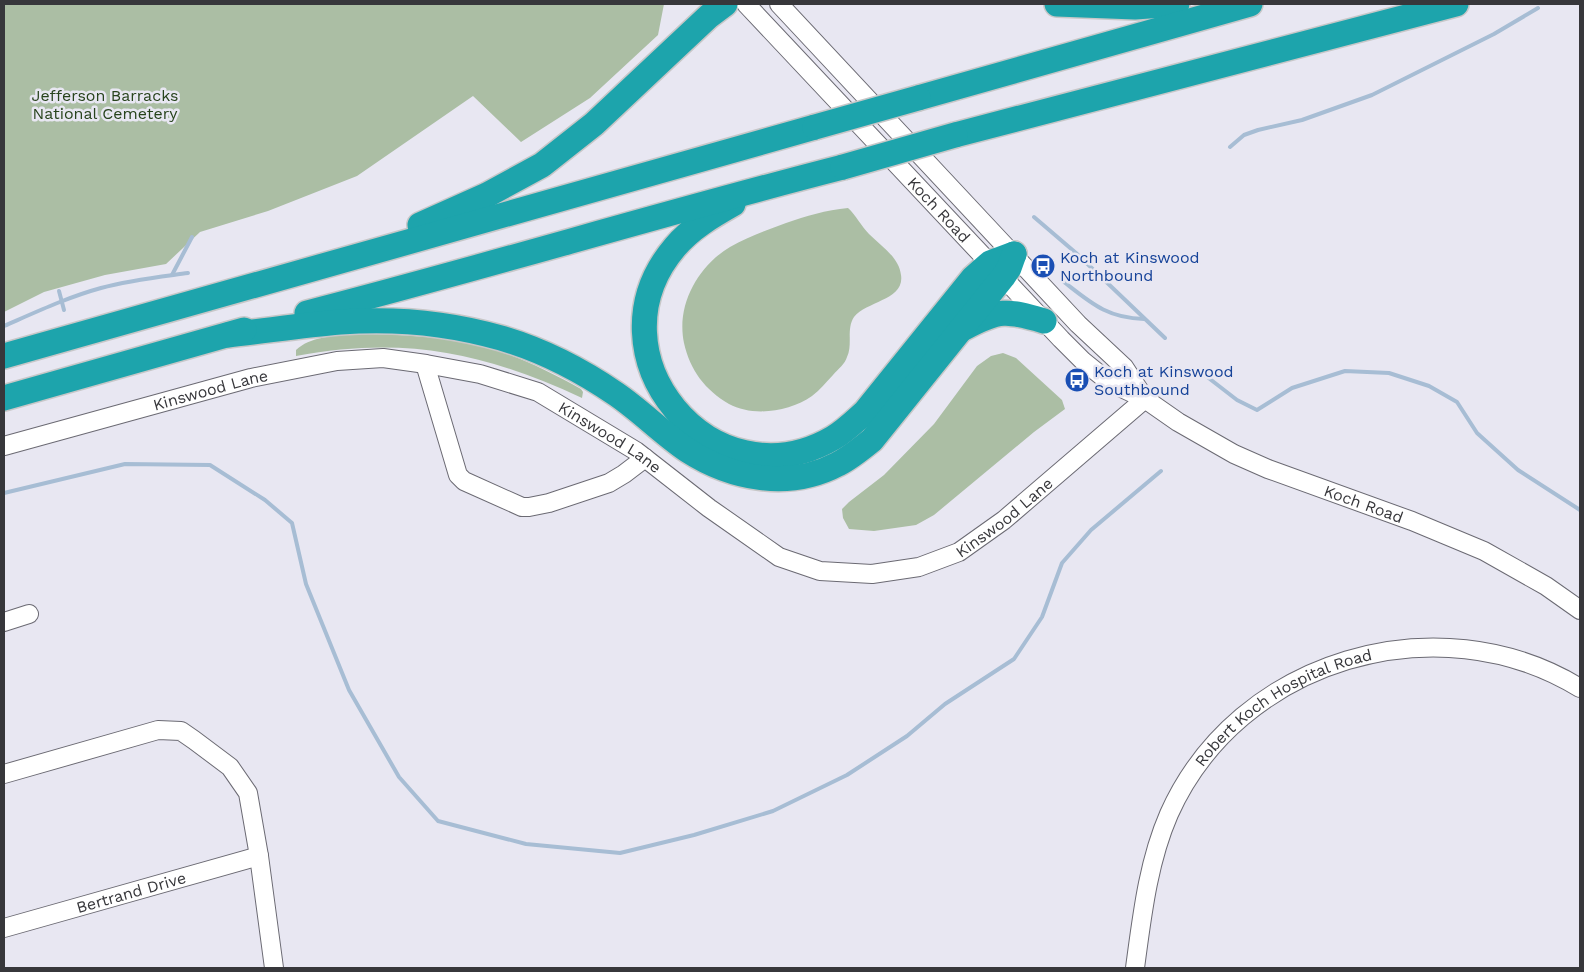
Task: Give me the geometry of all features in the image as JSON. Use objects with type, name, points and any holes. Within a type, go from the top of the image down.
[{"type":"highway","points":[[341,261],[487,195],[542,165],[594,124],[725,4]]},
{"type":"highway","points":[[1057,4],[1135,7],[1176,4]]},
{"type":"highway","points":[[4,356],[1250,4]]},
{"type":"highway","points":[[4,398],[476,268],[677,210],[1456,4]]},
{"type":"highway","points":[[763,187],[705,220],[675,246],[655,277],[646,310],[645,348],[657,383],[680,416],[709,438],[729,448],[770,455],[791,453],[812,448],[848,428],[865,412],[973,278],[996,270]]},
{"type":"highway","points":[[228,335],[339,322],[364,321],[421,322],[477,332],[529,348],[583,373],[615,393],[686,449],[709,463],[751,477],[792,478],[814,474],[837,465],[855,454],[872,440],[960,330],[996,270],[1014,254]]},
{"type":"highway","points":[[960,330],[987,315],[1003,312],[1018,313],[1044,321]]},
{"type":"street","name":"Koch Road","points":[[746,4],[1044,321],[1083,361],[1109,382],[1145,399],[1206,439],[1268,470],[1412,521],[1484,551],[1546,586],[1580,610]]},
{"type":"street","name":"Koch Road","points":[[779,4],[1078,324],[1124,367],[1145,399]]},
{"type":"street","name":"Kinswood Lane","points":[[4,446],[251,378],[337,361],[383,358],[424,364],[480,374],[538,392],[628,446],[708,508],[779,557],[820,571],[872,574],[919,568],[959,552],[1004,520],[1145,399]]},
{"type":"street","points":[[424,364],[458,475],[464,481],[522,507],[549,503],[609,482],[624,474],[645,458]]},
{"type":"street","points":[[4,622],[29,614]]},
{"type":"street","name":"Robert Koch Hospital Road","points":[[1135,968],[1147,886],[1170,813],[1189,778],[1222,736],[1245,716],[1281,690],[1315,671],[1337,662],[1422,647],[1452,648],[1503,656],[1526,662],[1580,688]]},
{"type":"street","points":[[4,774],[158,730],[181,731],[230,767],[248,793],[259,856],[274,968]]},
{"type":"street","name":"Bertrand Drive","points":[[4,928],[259,856]]},
{"type":"green space","name":"Jefferson Barracks National Cemetery","points":[[4,4],[664,4],[658,35],[590,98],[521,142],[473,96],[357,176],[268,211],[200,232],[166,264],[105,275],[44,292],[4,312]]},
{"type":"green space","points":[[848,208],[866,231],[889,252],[897,263],[900,269],[901,283],[897,290],[867,307],[854,317],[850,327],[849,352],[846,360],[812,396],[793,406],[771,411],[749,410],[729,404],[706,386],[700,378],[690,362],[684,343],[683,315],[692,288],[699,276],[719,255],[744,240],[801,218]]},
{"type":"green space","points":[[350,334],[426,337],[464,342],[483,347],[522,360],[581,389],[583,392],[582,398],[511,369],[442,352],[408,348],[372,348],[335,350],[296,356],[296,350],[308,342]]},
{"type":"green space","points":[[1003,353],[1016,358],[1062,400],[1065,409],[1034,432],[934,515],[916,525],[874,531],[849,529],[843,518],[842,509],[884,475],[934,424],[977,366],[991,356]]},
{"type":"waterway","points":[[1230,147],[1244,135],[1302,120],[1372,95],[1494,34],[1538,8]]},
{"type":"waterway","points":[[1034,217],[1076,253],[1165,338]]},
{"type":"waterway","points":[[172,275],[192,237]]},
{"type":"waterway","points":[[4,326],[64,300],[101,288],[188,273]]},
{"type":"waterway","points":[[1064,282],[1100,308],[1120,316],[1144,319]]},
{"type":"waterway","points":[[59,291],[64,310]]},
{"type":"waterway","points":[[1206,376],[1237,400],[1257,410],[1292,388],[1345,371],[1389,373],[1429,386],[1457,402],[1477,433],[1518,470],[1580,510]]},
{"type":"waterway","points":[[4,493],[125,464],[210,465],[265,500],[292,523],[306,584],[349,690],[399,777],[438,821],[526,844],[620,853],[694,835],[773,811],[847,775],[907,736],[945,704],[1014,659],[1042,617],[1062,563],[1091,530],[1161,471]]},
{"type":"place","name":"Koch at Kinswood Northbound","points":[[1043,266]]},
{"type":"place","name":"Koch at Kinswood Southbound","points":[[1077,380]]}]
